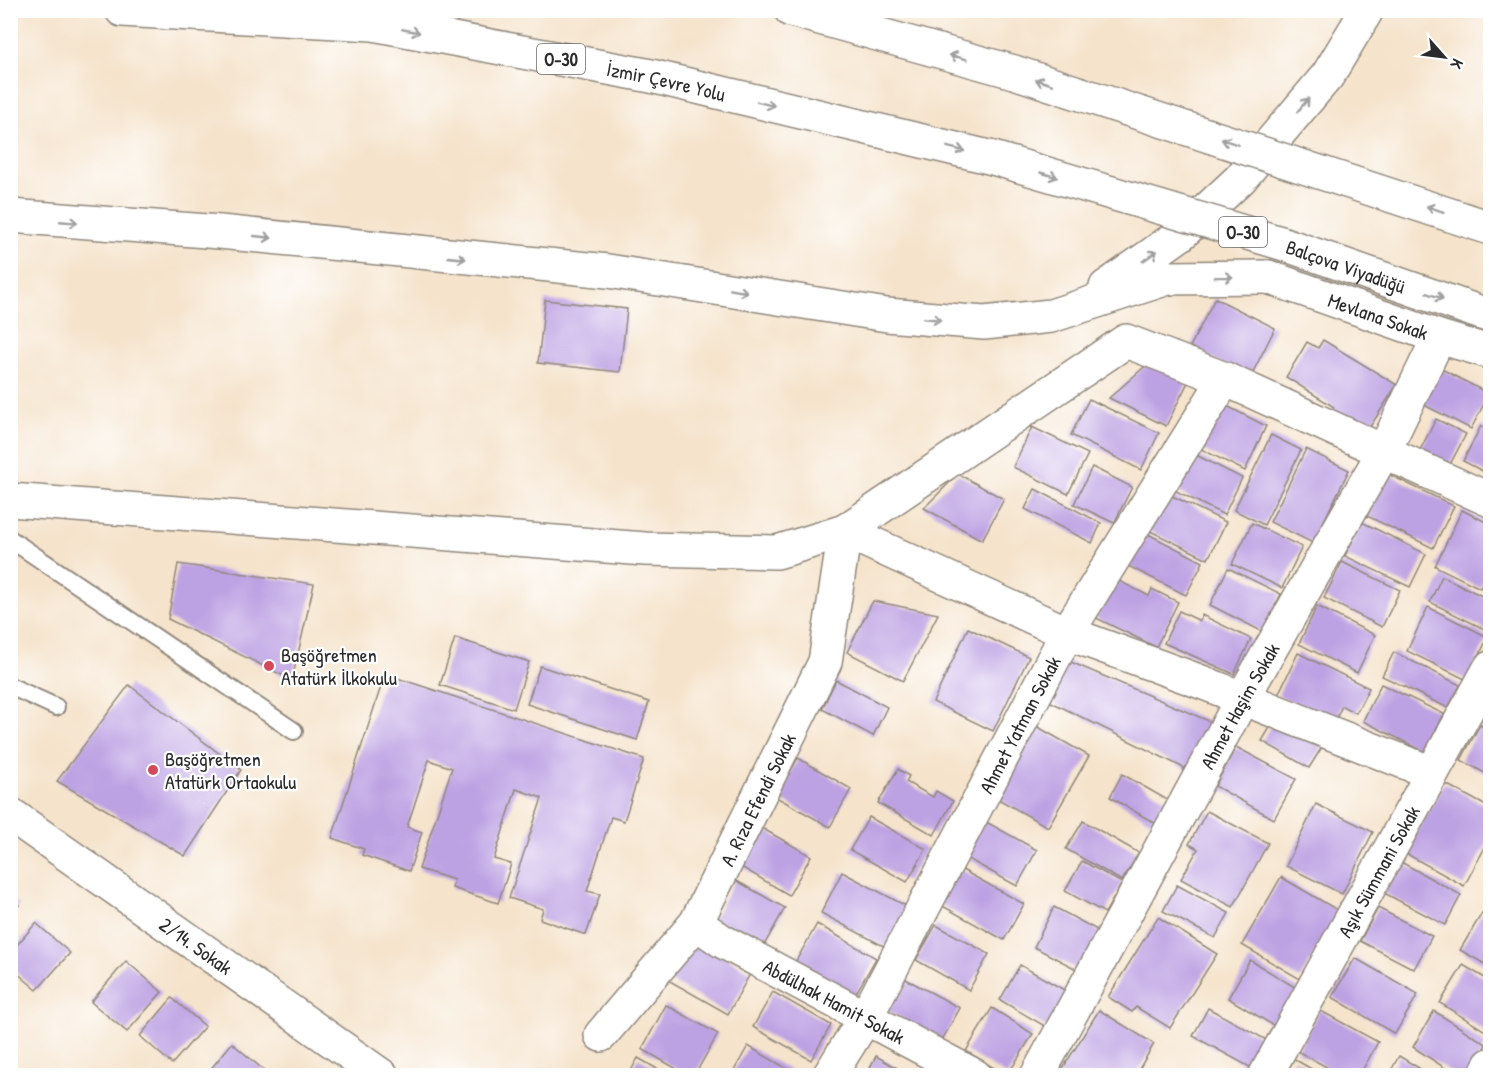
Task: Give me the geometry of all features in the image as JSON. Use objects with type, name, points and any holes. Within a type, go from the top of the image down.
[{"type":"main road","name":"İzmir Çevre Yolu","points":[[122,10],[373,24],[651,76],[993,158]]},
{"type":"main road","points":[[791,10],[1014,72],[1491,228]]},
{"type":"main road","points":[[10,216],[220,232],[608,271],[888,315],[984,323],[1051,316],[1085,303],[1181,234],[1240,179],[1328,75],[1368,10]]},
{"type":"main road","name":"Balçova Viyadüğü","points":[[993,158],[1281,243],[1491,315]]},
{"type":"main road","name":"Mevlana Sokak","points":[[1085,303],[1168,278],[1268,276],[1438,337],[1491,352]]},
{"type":"main road","name":"Ahmet Haşim Sokak","points":[[1037,1076],[1242,699],[1384,451],[1438,337]]},
{"type":"main road","points":[[10,500],[645,549],[777,552],[845,531],[1126,341],[1225,379],[1491,500]]},
{"type":"main road","name":"Ahmet Yatman Sokak","points":[[829,1076],[867,1015],[1067,633],[1225,379]]},
{"type":"main road","points":[[845,531],[1067,633],[1432,773]]},
{"type":"main road","name":"A. Rıza Efendi Sokak","points":[[601,1035],[696,923],[825,662],[845,531]]},
{"type":"main road","name":"Aşık Sümmani Sokak","points":[[1264,1076],[1491,668]]},
{"type":"main road","name":"2/14. Sokak","points":[[10,814],[382,1076]]},
{"type":"main road","name":"Abdülhak Hamit Sokak","points":[[696,923],[722,941],[867,1015],[975,1076]]},
{"type":"main road","points":[[1485,1076],[1491,1065]]},
{"type":"lane","points":[[10,539],[294,731]]},
{"type":"lane","points":[[10,687],[56,707]]},
{"type":"building","points":[[1215,298],[1275,328],[1250,378],[1190,347]]},
{"type":"building","points":[[545,300],[627,309],[620,372],[538,363]]},
{"type":"building","points":[[1323,340],[1397,385],[1366,433],[1331,411],[1334,407],[1286,377],[1307,342],[1318,348]]},
{"type":"building","points":[[1150,362],[1189,380],[1166,426],[1109,398]]},
{"type":"building","points":[[1438,367],[1489,394],[1471,429],[1420,403]]},
{"type":"building","points":[[1089,399],[1159,433],[1141,470],[1071,435]]},
{"type":"building","points":[[1223,404],[1266,426],[1245,471],[1201,449]]},
{"type":"building","points":[[1436,419],[1466,434],[1446,472],[1417,456]]},
{"type":"building","points":[[1481,426],[1490,431],[1490,475],[1463,461]]},
{"type":"building","points":[[1032,427],[1088,454],[1068,494],[1013,467]]},
{"type":"building","points":[[1271,435],[1301,450],[1264,525],[1234,510]]},
{"type":"building","points":[[1306,449],[1349,470],[1313,543],[1270,522]]},
{"type":"building","points":[[1194,454],[1242,478],[1224,515],[1176,491]]},
{"type":"building","points":[[1092,467],[1132,487],[1114,523],[1074,504]]},
{"type":"building","points":[[958,474],[1004,499],[982,540],[924,508]]},
{"type":"building","points":[[1388,474],[1454,506],[1433,548],[1367,516]]},
{"type":"building","points":[[1035,489],[1101,523],[1092,543],[1025,509]]},
{"type":"building","points":[[1166,493],[1226,522],[1208,559],[1148,530]]},
{"type":"building","points":[[1462,510],[1490,524],[1490,567],[1480,588],[1435,566]]},
{"type":"building","points":[[1362,522],[1426,554],[1410,587],[1345,556]]},
{"type":"building","points":[[1252,523],[1302,547],[1282,588],[1232,564]]},
{"type":"building","points":[[1144,532],[1203,562],[1186,595],[1128,566]]},
{"type":"building","points":[[1342,562],[1400,590],[1382,627],[1324,598]]},
{"type":"building","name":"Başöğretmen Atatürk İlkokulu","points":[[178,564],[314,584],[292,680],[168,619]]},
{"type":"building","points":[[1228,568],[1281,594],[1275,606],[1280,609],[1267,634],[1210,605]]},
{"type":"building","points":[[1442,576],[1490,600],[1490,632],[1430,602]]},
{"type":"building","points":[[1115,579],[1149,596],[1152,589],[1178,602],[1156,647],[1096,618]]},
{"type":"building","points":[[873,601],[938,614],[903,681],[847,652]]},
{"type":"building","points":[[1317,606],[1375,635],[1357,673],[1299,644]]},
{"type":"building","points":[[1428,607],[1488,637],[1467,680],[1407,651]]},
{"type":"building","points":[[1179,611],[1200,621],[1202,615],[1251,639],[1234,674],[1164,643]]},
{"type":"building","points":[[968,628],[1029,657],[993,731],[933,702]]},
{"type":"building","points":[[455,638],[529,662],[514,709],[440,685]]},
{"type":"building","points":[[1394,652],[1460,685],[1448,708],[1382,676]]},
{"type":"building","points":[[1298,653],[1369,688],[1356,713],[1342,706],[1334,723],[1278,695]]},
{"type":"building","points":[[1059,657],[1216,724],[1190,771],[1039,696]]},
{"type":"building","points":[[540,666],[649,702],[637,740],[527,704]]},
{"type":"building","points":[[385,674],[644,759],[624,821],[611,817],[587,891],[600,894],[586,935],[540,919],[543,909],[509,898],[542,798],[516,789],[494,859],[511,864],[498,903],[452,888],[454,880],[419,869],[452,768],[429,760],[407,827],[422,832],[409,871],[362,855],[364,849],[332,838]]},
{"type":"building","points":[[836,680],[887,707],[873,736],[822,709]]},
{"type":"building","points":[[1381,684],[1444,714],[1425,752],[1363,721]]},
{"type":"building","name":"Başöğretmen Atatürk Ortaokulu","points":[[129,685],[241,770],[185,856],[57,781]]},
{"type":"building","points":[[1490,705],[1490,723],[1483,719]]},
{"type":"building","points":[[1275,719],[1322,747],[1309,768],[1262,741]]},
{"type":"building","points":[[1031,723],[1089,756],[1048,827],[991,795]]},
{"type":"building","points":[[1480,725],[1490,731],[1490,776],[1461,760]]},
{"type":"building","points":[[1236,747],[1296,779],[1274,819],[1215,786]]},
{"type":"building","points":[[798,758],[851,789],[830,827],[776,797]]},
{"type":"building","points":[[898,769],[909,776],[906,782],[933,797],[936,791],[953,801],[934,835],[878,803]]},
{"type":"building","points":[[1122,774],[1171,802],[1158,825],[1110,797]]},
{"type":"building","points":[[1444,783],[1490,808],[1490,838],[1464,886],[1405,853]]},
{"type":"building","points":[[1316,804],[1373,832],[1342,894],[1286,866]]},
{"type":"building","points":[[1207,811],[1268,843],[1233,907],[1181,879],[1198,849],[1189,844]]},
{"type":"building","points":[[869,817],[926,849],[907,882],[850,850]]},
{"type":"building","points":[[979,818],[1037,850],[1017,886],[959,854]]},
{"type":"building","points":[[1083,821],[1139,853],[1122,881],[1066,849]]},
{"type":"building","points":[[758,826],[811,856],[789,895],[736,864]]},
{"type":"building","points":[[1082,861],[1122,883],[1105,913],[1065,891]]},
{"type":"building","points":[[1401,862],[1461,895],[1445,925],[1384,893]]},
{"type":"building","points":[[957,867],[1024,904],[1004,940],[937,903]]},
{"type":"building","points":[[842,872],[910,908],[889,949],[821,913]]},
{"type":"building","points":[[1281,877],[1339,911],[1300,979],[1242,945]]},
{"type":"building","points":[[735,880],[785,908],[763,947],[713,919]]},
{"type":"building","points":[[1177,885],[1229,913],[1215,938],[1163,911]]},
{"type":"building","points":[[10,898],[19,905],[10,915]]},
{"type":"building","points":[[1054,907],[1101,932],[1080,971],[1034,947]]},
{"type":"building","points":[[1378,908],[1432,936],[1414,969],[1360,941]]},
{"type":"building","points":[[1482,913],[1490,917],[1490,967],[1460,950]]},
{"type":"building","points":[[1158,917],[1217,954],[1170,1028],[1136,1007],[1132,1012],[1108,997]]},
{"type":"building","points":[[36,923],[70,953],[37,990],[10,967],[10,953]]},
{"type":"building","points":[[817,924],[876,958],[851,1002],[792,968]]},
{"type":"building","points":[[936,925],[989,954],[969,990],[916,960]]},
{"type":"building","points":[[692,938],[751,972],[728,1014],[668,980]]},
{"type":"building","points":[[1355,958],[1418,994],[1395,1034],[1332,997]]},
{"type":"building","points":[[1250,960],[1298,989],[1276,1027],[1228,998]]},
{"type":"building","points":[[126,961],[162,992],[127,1032],[91,1002]]},
{"type":"building","points":[[1020,965],[1068,992],[1048,1028],[1000,1000]]},
{"type":"building","points":[[1463,965],[1490,981],[1490,1034],[1440,1003]]},
{"type":"building","points":[[902,977],[960,1008],[942,1040],[884,1009]]},
{"type":"building","points":[[773,992],[831,1025],[811,1060],[753,1027]]},
{"type":"building","points":[[172,998],[205,1026],[172,1064],[140,1036]]},
{"type":"building","points":[[666,1005],[718,1034],[694,1076],[689,1076],[642,1049]]},
{"type":"building","points":[[992,1008],[1033,1034],[1007,1076],[966,1051]]},
{"type":"building","points":[[1208,1008],[1272,1043],[1257,1071],[1193,1036]]},
{"type":"building","points":[[1099,1010],[1154,1044],[1135,1076],[1058,1076]]},
{"type":"building","points":[[1319,1010],[1378,1042],[1359,1076],[1343,1076],[1297,1051]]},
{"type":"building","points":[[1434,1011],[1486,1044],[1470,1076],[1457,1076],[1413,1047]]},
{"type":"building","points":[[232,1043],[266,1072],[263,1076],[205,1076]]},
{"type":"building","points":[[748,1046],[800,1076],[731,1076]]},
{"type":"building","points":[[876,1056],[911,1076],[866,1076]]},
{"type":"building","points":[[1399,1056],[1432,1076],[1388,1076]]},
{"type":"building","points":[[638,1058],[670,1076],[628,1076]]},
{"type":"building","points":[[1294,1059],[1324,1076],[1285,1076]]},
{"type":"place","name":"Başöğretmen Atatürk İlkokulu","points":[[269,666]]},
{"type":"place","name":"Başöğretmen Atatürk Ortaokulu","points":[[153,770]]}]
